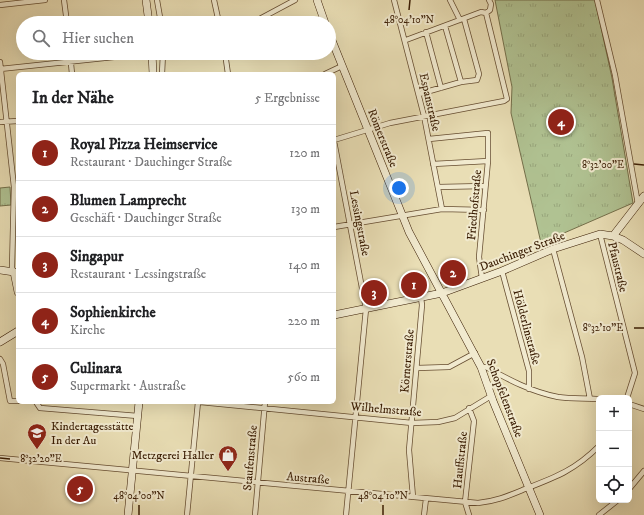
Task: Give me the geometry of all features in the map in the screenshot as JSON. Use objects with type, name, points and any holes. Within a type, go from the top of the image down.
[{"type":"street","points":[[0,5],[44,0]]},
{"type":"street","points":[[64,0],[66,16]]},
{"type":"street","points":[[146,0],[148,16]]},
{"type":"street","points":[[157,0],[160,16]]},
{"type":"street","points":[[214,0],[217,16]]},
{"type":"street","points":[[265,16],[295,0]]},
{"type":"street","points":[[317,0],[323,16]]},
{"type":"street","name":"Espanstraße","points":[[394,0],[406,40],[419,94],[442,209]]},
{"type":"street","points":[[419,94],[461,82],[478,80],[479,74],[462,19],[450,0]]},
{"type":"street","points":[[486,13],[490,10],[491,4],[489,0]]},
{"type":"street","points":[[597,0],[615,75],[638,205]]},
{"type":"street","points":[[406,40],[481,12],[486,13]]},
{"type":"street","points":[[336,139],[390,123],[504,102],[507,99],[486,13]]},
{"type":"street","points":[[445,26],[461,82]]},
{"type":"street","points":[[426,32],[441,88]]},
{"type":"street","name":"Römerstraße","points":[[336,51],[402,216],[417,250],[442,293]]},
{"type":"street","points":[[0,69],[89,60]]},
{"type":"street","points":[[152,60],[153,72]]},
{"type":"street","points":[[162,72],[163,60]]},
{"type":"street","points":[[226,60],[228,72]]},
{"type":"street","points":[[0,62],[6,122],[16,187],[12,268],[16,274]]},
{"type":"street","points":[[71,62],[72,72]]},
{"type":"street","points":[[329,72],[342,66]]},
{"type":"street","points":[[0,122],[16,121]]},
{"type":"street","name":"Friedhofstraße","points":[[429,139],[488,133],[488,161],[479,257],[482,278]]},
{"type":"street","name":"Lessingstraße","points":[[336,150],[366,309],[357,417],[346,515]]},
{"type":"street","points":[[434,164],[488,161]]},
{"type":"street","points":[[438,187],[485,186]]},
{"type":"street","points":[[613,236],[644,196]]},
{"type":"street","points":[[336,227],[351,226],[442,209],[484,210]]},
{"type":"street","name":"Dauchinger Straße","points":[[336,315],[442,293],[502,271],[554,249],[600,234],[613,236],[644,254]]},
{"type":"street","name":"Pfaustraße","points":[[600,234],[635,373],[628,395]]},
{"type":"street","points":[[554,249],[582,357],[590,398]]},
{"type":"street","points":[[0,270],[16,274]]},
{"type":"street","name":"Hölderlinstraße","points":[[502,271],[529,371],[529,389]]},
{"type":"street","points":[[0,273],[16,274]]},
{"type":"street","name":"Schopfelenstraße","points":[[442,293],[475,353],[540,515]]},
{"type":"street","name":"Körnerstraße","points":[[414,497],[409,450],[422,305],[421,298]]},
{"type":"street","points":[[0,342],[16,332]]},
{"type":"street","points":[[417,368],[449,367],[475,353]]},
{"type":"street","points":[[0,359],[3,364],[10,401],[16,401]]},
{"type":"street","points":[[481,367],[486,367],[529,389],[560,398],[596,399]]},
{"type":"street","name":"Wilhelmstraße","points":[[221,404],[412,423],[438,422],[455,418],[469,408],[492,396]]},
{"type":"street","points":[[37,404],[40,408],[138,416]]},
{"type":"street","points":[[128,515],[139,404]]},
{"type":"street","points":[[187,515],[199,404]]},
{"type":"street","name":"Staufenstraße","points":[[255,515],[259,484],[265,404]]},
{"type":"street","points":[[632,405],[644,409]]},
{"type":"street","name":"Hauffstraße","points":[[468,515],[465,502],[474,421],[469,408]]},
{"type":"street","name":"Austraße","points":[[0,458],[133,470],[259,484],[478,503],[496,501],[559,476],[574,467],[596,449]]},
{"type":"street","points":[[632,485],[644,471]]},
{"type":"street","points":[[424,515],[426,499]]},
{"type":"street","points":[[599,515],[614,503]]},
{"type":"green space","points":[[495,0],[595,0],[612,78],[633,203],[541,243],[511,113],[512,87]]},
{"type":"green space","points":[[10,187],[11,205],[0,206],[0,188]]},
{"type":"place","name":"Sophienkirche","points":[[561,122]]},
{"type":"place","name":"Blumen Lamprecht","points":[[453,273]]},
{"type":"place","name":"Royal Pizza Heimservice","points":[[414,285]]},
{"type":"place","name":"Singapur","points":[[374,293]]},
{"type":"place","name":"Kindertagesstätte In der Au","points":[[37,450]]},
{"type":"place","name":"Metzgerei Haller","points":[[228,472]]},
{"type":"place","name":"Culinara","points":[[80,489]]}]
